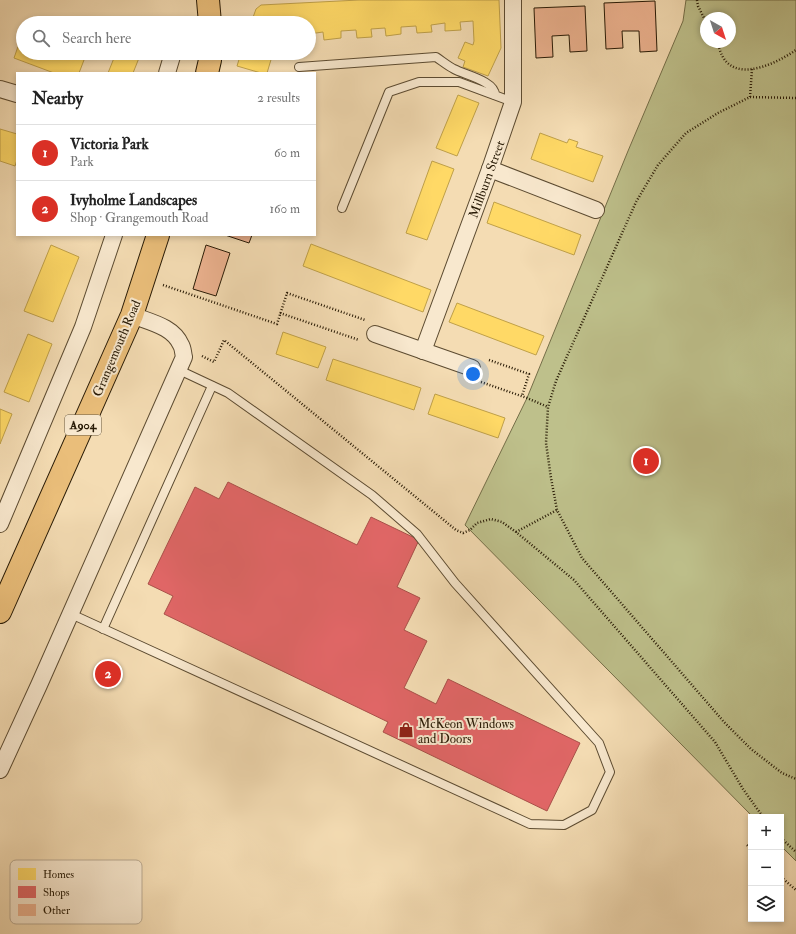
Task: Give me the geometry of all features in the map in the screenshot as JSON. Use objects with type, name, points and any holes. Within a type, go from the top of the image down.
[{"type":"main road","points":[[208,0],[209,16]]},
{"type":"main road","points":[[207,72],[210,60]]},
{"type":"main road","name":"Grangemouth Road","points":[[0,612],[132,315],[158,236]]},
{"type":"street","name":"Millburn Street","points":[[423,350],[490,169],[513,102],[513,0]]},
{"type":"street","points":[[168,72],[172,60]]},
{"type":"street","points":[[0,89],[16,94]]},
{"type":"street","points":[[490,169],[596,210]]},
{"type":"street","points":[[0,524],[82,327],[114,236]]},
{"type":"street","points":[[0,770],[71,614],[184,357],[182,345],[174,334],[166,328],[132,315]]},
{"type":"street","points":[[375,334],[472,368]]},
{"type":"lane","points":[[299,67],[436,57],[455,69],[486,82],[494,90],[495,95]]},
{"type":"lane","points":[[342,208],[388,92],[419,82],[459,82],[513,102]]},
{"type":"lane","points":[[71,614],[530,824],[564,825],[592,810],[610,772],[599,743],[455,583],[417,534],[372,496],[228,393],[178,370]]},
{"type":"lane","points":[[103,629],[212,386]]},
{"type":"path","points":[[697,0],[701,12]]},
{"type":"path","points":[[719,48],[723,57],[730,66],[743,69],[752,69],[771,64],[786,57],[796,50]]},
{"type":"path","points":[[750,97],[752,69]]},
{"type":"path","points":[[796,98],[750,97],[718,113],[686,134],[658,165],[636,202],[556,381],[548,407],[546,443],[557,510],[582,558],[724,722],[751,749],[782,773],[796,779]]},
{"type":"path","points":[[144,278],[277,324],[287,293],[365,320]]},
{"type":"path","points":[[182,345],[214,362],[224,340],[456,530],[463,533],[470,530],[477,524],[491,519],[502,522],[516,532],[574,580],[715,742],[743,789],[761,814]]},
{"type":"path","points":[[487,360],[529,374],[522,396]]},
{"type":"path","points":[[527,398],[548,407]]},
{"type":"path","points":[[516,532],[557,510]]},
{"type":"path","points":[[784,841],[796,852]]},
{"type":"path","points":[[784,880],[796,890]]},
{"type":"green space","points":[[686,0],[796,0],[796,861],[784,849],[784,814],[750,814],[465,525],[527,398],[683,21]]},
{"type":"building: Homes","points":[[359,0],[499,0],[501,48],[488,76],[463,67],[465,61],[458,58],[465,42],[473,45],[473,21],[460,22],[461,30],[445,31],[445,23],[431,25],[432,32],[417,33],[416,26],[401,27],[401,34],[386,36],[385,28],[371,29],[372,37],[357,38],[356,30],[341,31],[341,38],[324,40],[323,32],[316,33],[316,16],[254,16],[256,9],[261,5]]},
{"type":"building: Homes","points":[[19,60],[84,60],[79,72],[51,72]]},
{"type":"building: Homes","points":[[113,60],[138,60],[133,72],[108,72]]},
{"type":"building: Homes","points":[[239,60],[271,60],[267,72],[258,72],[237,66]]},
{"type":"building: Homes","points":[[458,95],[479,103],[457,156],[436,148]]},
{"type":"building: Homes","points":[[0,129],[16,134],[16,163],[15,166],[0,161]]},
{"type":"building: Homes","points":[[540,133],[567,143],[569,139],[578,142],[576,147],[603,156],[593,182],[531,159]]},
{"type":"building: Homes","points":[[432,161],[454,169],[427,240],[406,233]]},
{"type":"building: Homes","points":[[494,202],[581,235],[574,255],[487,223]]},
{"type":"building: Homes","points":[[311,244],[431,290],[423,312],[303,266]]},
{"type":"building: Homes","points":[[51,245],[79,257],[53,322],[24,311]]},
{"type":"building: Homes","points":[[457,303],[544,336],[536,355],[449,322]]},
{"type":"building: Homes","points":[[283,332],[326,347],[318,368],[276,354]]},
{"type":"building: Homes","points":[[28,334],[52,344],[29,402],[4,392]]},
{"type":"building: Homes","points":[[333,359],[421,388],[414,410],[326,380]]},
{"type":"building: Homes","points":[[435,394],[505,418],[498,438],[428,414]]},
{"type":"building: Homes","points":[[0,409],[12,414],[0,444]]},
{"type":"building: Shops","points":[[228,482],[357,545],[371,517],[419,540],[397,587],[420,598],[404,630],[427,641],[404,688],[436,704],[448,679],[580,743],[547,811],[383,732],[388,722],[164,614],[173,596],[148,584],[195,487],[219,499]]},
{"type":"building: Other","points":[[655,1],[657,51],[640,52],[639,31],[622,31],[623,48],[606,49],[604,3]]},
{"type":"building: Other","points":[[585,6],[587,51],[570,52],[569,35],[552,36],[553,57],[536,58],[534,8]]},
{"type":"building: Other","points":[[228,236],[252,236],[249,243]]},
{"type":"building: Other","points":[[206,245],[230,253],[216,296],[193,289]]},
{"type":"place","name":"Victoria Park","points":[[646,461]]},
{"type":"place","name":"Ivyholme Landscapes","points":[[108,674]]},
{"type":"place","name":"McKeon Windows and Doors","points":[[406,730]]}]
